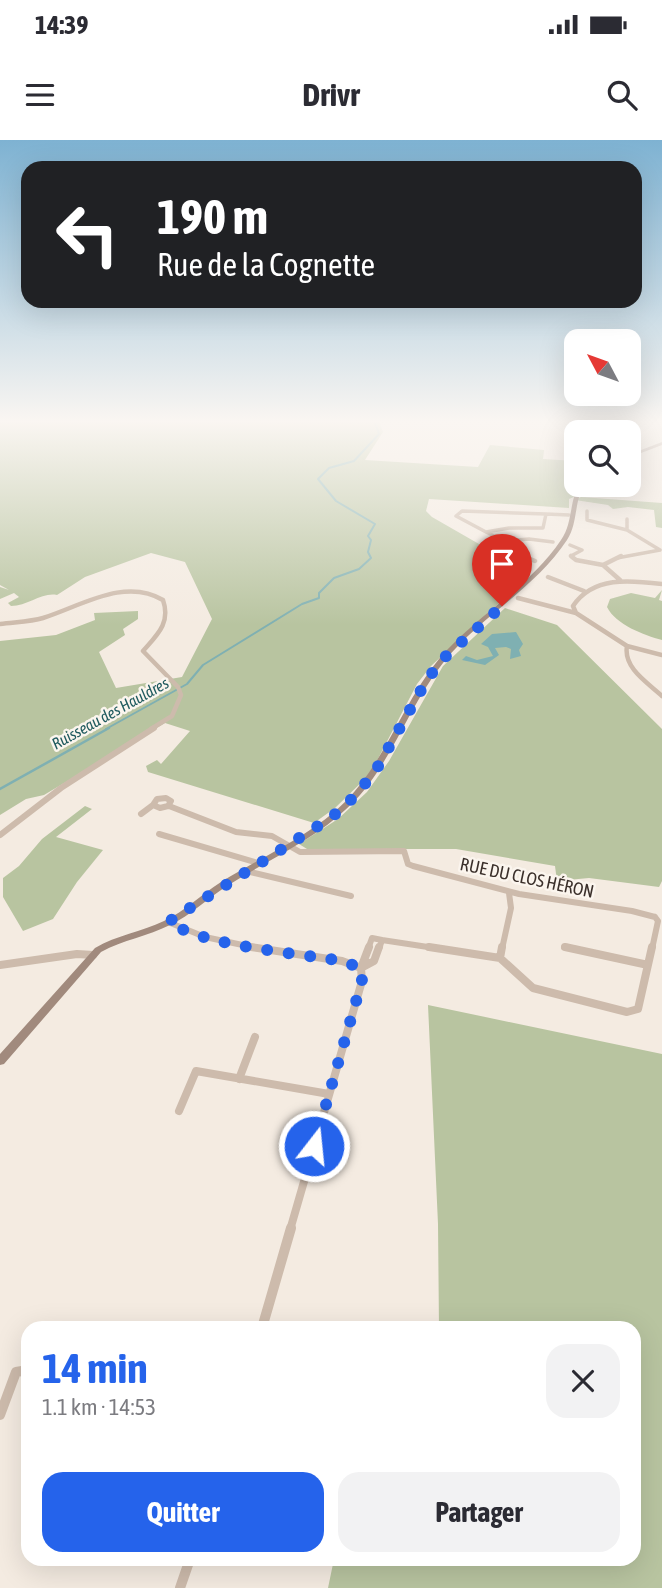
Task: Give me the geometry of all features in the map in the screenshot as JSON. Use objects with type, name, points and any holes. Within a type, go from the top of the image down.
[{"type":"street","points":[[0,1061],[93,955],[117,939],[168,922],[332,817],[356,795],[376,770],[428,678],[446,656],[529,581],[558,549],[574,525],[576,497]]},
{"type":"street","points":[[535,561],[527,559],[505,541],[456,516],[462,511],[569,515]]},
{"type":"street","points":[[587,511],[586,520],[627,530],[661,550]]},
{"type":"street","points":[[542,536],[546,514]]},
{"type":"street","points":[[627,519],[627,530]]},
{"type":"street","points":[[486,532],[509,528],[543,528]]},
{"type":"street","points":[[505,541],[529,539],[553,542]]},
{"type":"street","points":[[570,545],[582,550],[573,554],[572,558],[603,565],[620,580]]},
{"type":"street","points":[[603,565],[620,555],[661,550]]},
{"type":"street","points":[[548,577],[584,591]]},
{"type":"street","points":[[576,612],[573,606],[578,595],[584,591],[620,580],[662,584]]},
{"type":"street","points":[[0,624],[40,620],[122,591],[133,590],[157,596],[163,600],[167,616],[162,631],[144,651],[179,688],[181,695],[172,716],[61,788],[0,835]]},
{"type":"street","points":[[518,598],[576,612],[627,646],[662,655]]},
{"type":"street","points":[[627,646],[625,656],[629,664],[662,696]]},
{"type":"street","points":[[141,814],[153,805],[160,808],[169,806],[217,826],[272,836],[286,846]]},
{"type":"street","points":[[159,834],[258,863]]},
{"type":"street","name":"RUE DU CLOS HÉRON","points":[[286,846],[300,852],[404,851],[408,864],[416,869],[509,892],[659,916]]},
{"type":"street","points":[[246,871],[351,896]]},
{"type":"street","points":[[499,958],[511,908],[509,892]]},
{"type":"street","points":[[264,1321],[362,981],[361,968],[370,940],[376,937],[499,958],[533,988],[627,1012],[638,1009],[659,916]]},
{"type":"street","points":[[168,922],[213,939],[342,961],[361,968],[374,961],[382,940]]},
{"type":"street","points":[[564,947],[648,965]]},
{"type":"street","points":[[0,965],[77,954],[93,955]]},
{"type":"street","points":[[239,1079],[256,1037]]},
{"type":"street","points":[[179,1111],[196,1071],[329,1094]]},
{"type":"street","points":[[0,1415],[16,1372],[21,1371]]},
{"type":"street","points":[[180,1588],[188,1566]]},
{"type":"green space","points":[[0,490],[564,490],[564,497],[574,497],[569,499],[569,508],[429,499],[426,511],[432,517],[479,544],[525,579],[431,666],[417,684],[370,774],[335,808],[314,823],[148,772],[146,766],[157,760],[161,764],[190,731],[165,723],[44,795],[26,799],[0,815],[0,641],[56,635],[95,620],[94,613],[138,611],[138,619],[123,629],[125,635],[99,652],[116,688],[182,677],[212,619],[185,562],[151,553],[85,577],[57,595],[46,595],[23,604],[11,606],[8,603],[19,597],[14,593],[0,599],[0,587],[9,590],[0,585]]},
{"type":"green space","points":[[581,497],[662,503],[662,528],[656,527],[654,510],[628,507],[613,509],[608,505],[575,500]]},
{"type":"green space","points":[[662,590],[659,600],[662,601],[662,640],[624,624],[607,607],[610,599],[631,593],[655,598]]},
{"type":"green space","points":[[505,608],[557,625],[662,729],[662,881],[659,887],[589,878],[557,881],[555,866],[456,849],[307,849],[299,844],[338,819],[367,792],[389,761],[443,666]]},
{"type":"green space","points":[[85,806],[92,809],[56,837],[103,850],[77,882],[53,919],[23,931],[3,897],[3,878],[19,866],[42,839]]},
{"type":"green space","points":[[428,1005],[662,1054],[662,1588],[328,1588],[333,1566],[641,1566],[641,1321],[439,1321],[438,1224]]},
{"type":"water","points":[[516,632],[523,644],[519,650],[521,656],[510,659],[511,649],[506,647],[495,648],[499,655],[485,665],[462,660],[466,656],[477,660],[493,656],[488,647],[481,644],[492,634]]},
{"type":"waterway","name":"Ruisseau des Hauldres","points":[[106,729],[187,684],[203,665],[302,604],[319,598],[319,593],[334,578],[359,569],[371,558],[368,552],[371,540],[368,536],[375,524],[336,501],[327,490]]},
{"type":"waterway","name":"Ruisseau des Hauldres","points":[[0,789],[109,728]]},
{"type":"route","points":[[314,1146],[362,981],[361,968],[342,961],[213,939],[168,922],[332,817],[356,795],[376,770],[428,678],[446,656],[502,606]]}]
